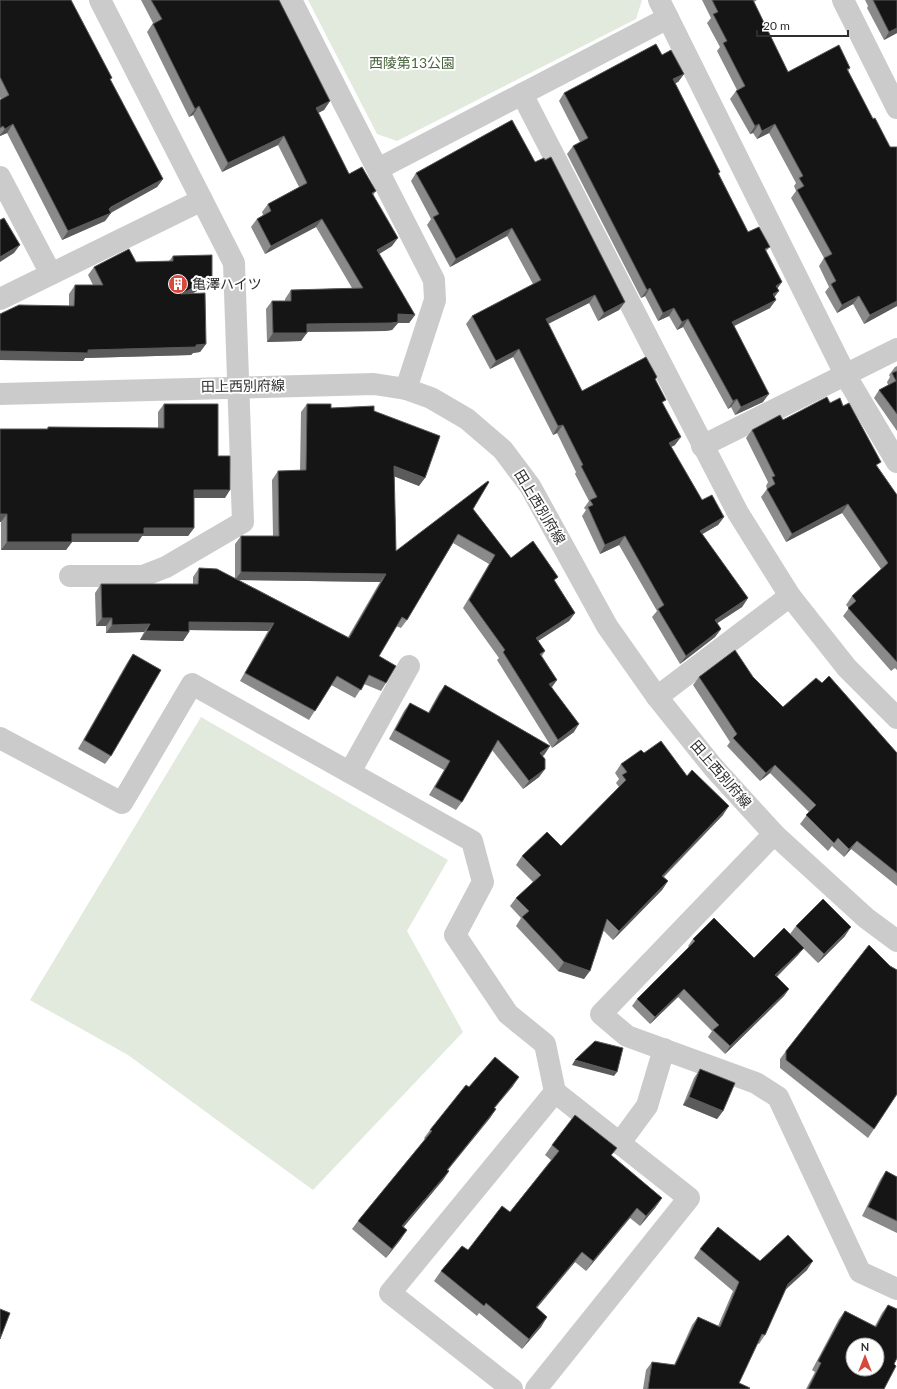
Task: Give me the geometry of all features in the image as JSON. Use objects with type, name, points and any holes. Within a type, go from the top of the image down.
[{"type":"street","points":[[70,576],[143,576],[166,567],[243,522],[234,263],[100,0]]},
{"type":"street","points":[[291,0],[434,280],[436,300],[406,389]]},
{"type":"street","points":[[843,0],[897,108]]},
{"type":"street","points":[[378,169],[522,94],[664,9],[846,374],[897,462]]},
{"type":"street","points":[[522,94],[702,446],[738,513],[790,596],[847,668],[897,718]]},
{"type":"street","points":[[0,178],[51,274]]},
{"type":"street","points":[[0,299],[202,200]]},
{"type":"street","points":[[702,446],[897,349]]},
{"type":"street","name":"田上西別府線","points":[[0,394],[374,384],[406,389],[431,398],[467,419],[503,450],[530,486],[607,626],[657,697],[713,767],[774,834],[866,918],[897,941]]},
{"type":"street","points":[[657,697],[790,596]]},
{"type":"street","points":[[350,772],[409,666]]},
{"type":"street","points":[[0,738],[122,803],[192,684],[472,841],[483,882],[455,935],[508,1014],[545,1044],[555,1092],[619,1144],[690,1198],[536,1389]]},
{"type":"street","points":[[774,834],[601,1014],[627,1036],[756,1083],[778,1097],[860,1272],[897,1289]]},
{"type":"street","points":[[619,1144],[647,1106],[664,1049]]},
{"type":"street","points":[[512,1389],[390,1293],[555,1092]]},
{"type":"green space","name":"西陵第13公園","points":[[308,0],[642,0],[636,19],[397,141],[377,134]]},
{"type":"green space","points":[[201,717],[448,860],[407,931],[463,1032],[313,1190],[128,1055],[30,1000]]},
{"type":"building","points":[[0,0],[71,0],[112,78],[110,79],[163,179],[111,207],[109,209],[111,213],[68,231],[13,124],[5,129],[3,126],[0,128],[0,100],[9,95],[0,77]]},
{"type":"building","points":[[151,0],[279,0],[330,101],[316,108],[349,174],[362,167],[376,191],[372,193],[398,238],[377,250],[415,315],[398,314],[398,322],[391,323],[307,324],[307,333],[273,333],[272,301],[291,301],[291,290],[363,288],[322,219],[271,246],[257,219],[271,211],[268,204],[307,183],[284,136],[228,163],[199,106],[195,109],[153,24],[162,19]]},
{"type":"building","points":[[712,0],[753,0],[788,72],[839,45],[850,68],[847,69],[873,119],[875,118],[890,147],[897,147],[897,301],[870,315],[859,296],[842,305],[831,284],[836,281],[824,258],[832,254],[797,190],[804,186],[799,178],[803,176],[775,124],[762,131],[759,124],[755,126],[736,91],[745,86],[723,43],[727,41],[713,14],[718,12]]},
{"type":"building","points":[[873,0],[897,0],[897,28],[889,32]]},
{"type":"building","points":[[656,44],[662,55],[671,50],[684,74],[673,79],[720,172],[718,173],[748,232],[759,227],[770,247],[765,249],[782,282],[776,286],[779,291],[773,294],[776,300],[732,322],[769,394],[741,407],[737,399],[733,401],[688,319],[682,322],[674,308],[663,313],[650,288],[647,290],[573,146],[588,138],[564,93]]},
{"type":"building","points":[[512,120],[535,162],[551,157],[625,302],[604,313],[595,295],[546,319],[582,391],[646,357],[657,377],[655,379],[666,400],[662,402],[681,437],[669,443],[702,500],[712,495],[724,517],[700,531],[748,598],[715,620],[721,629],[686,656],[658,609],[664,605],[625,536],[605,545],[588,507],[593,505],[590,500],[597,497],[581,466],[583,465],[563,425],[558,426],[519,349],[496,361],[472,316],[541,280],[512,228],[456,259],[433,217],[439,214],[416,173]]},
{"type":"building","points":[[4,218],[20,245],[0,257],[0,220]]},
{"type":"building","points":[[129,249],[136,262],[173,261],[173,256],[212,255],[212,278],[181,294],[205,293],[206,344],[196,345],[196,347],[88,350],[88,353],[0,351],[0,314],[19,305],[74,306],[75,285],[103,285],[94,267]]},
{"type":"building","points":[[897,371],[897,414],[879,390],[896,381],[892,373]]},
{"type":"building","points":[[827,397],[830,403],[840,398],[843,406],[849,403],[881,462],[876,465],[897,495],[897,662],[848,608],[856,601],[852,596],[888,563],[848,504],[792,534],[767,489],[775,484],[772,477],[775,476],[752,430],[780,415],[783,420]]},
{"type":"building","points":[[164,404],[218,404],[218,456],[230,456],[230,490],[194,490],[194,528],[144,528],[144,534],[72,534],[72,542],[7,542],[7,514],[0,514],[0,429],[48,429],[48,427],[164,428]]},
{"type":"building","points":[[307,404],[331,404],[331,408],[374,406],[374,411],[440,436],[425,478],[394,466],[396,551],[488,481],[489,482],[473,509],[511,558],[533,541],[558,577],[554,580],[575,613],[536,638],[545,651],[540,654],[557,680],[549,684],[579,724],[558,740],[503,652],[505,650],[469,600],[495,555],[458,534],[407,620],[402,617],[379,656],[396,666],[386,683],[369,675],[361,690],[337,676],[315,711],[245,673],[274,623],[189,622],[189,632],[146,631],[150,624],[112,625],[112,618],[102,618],[101,584],[198,584],[199,568],[217,569],[349,638],[386,574],[241,572],[241,536],[279,536],[278,471],[306,470]]},
{"type":"building","points":[[735,650],[753,677],[783,707],[816,678],[822,683],[829,676],[897,753],[897,873],[857,841],[849,849],[838,838],[834,843],[806,815],[816,805],[775,765],[766,773],[733,738],[737,734],[699,677]]},
{"type":"building","points":[[133,654],[161,670],[111,756],[84,740]]},
{"type":"building","points":[[445,685],[550,746],[540,753],[545,759],[545,769],[529,781],[498,740],[462,802],[435,787],[450,761],[395,730],[410,703],[429,713]]},
{"type":"building","points":[[661,741],[687,776],[692,770],[729,806],[662,876],[668,881],[619,931],[607,919],[590,971],[564,962],[522,917],[529,911],[516,898],[541,875],[522,856],[547,832],[561,846],[626,780],[622,775],[627,772],[621,764],[641,750],[644,753]]},
{"type":"building","points":[[823,899],[851,927],[824,954],[796,926]]},
{"type":"building","points":[[714,918],[754,958],[784,928],[804,948],[775,975],[789,989],[730,1046],[713,1030],[719,1025],[684,989],[655,1017],[637,999],[695,941],[693,939]]},
{"type":"building","points":[[869,945],[890,966],[897,970],[897,1094],[874,1129],[786,1060],[786,1051]]},
{"type":"building","points":[[595,1041],[623,1048],[617,1072],[575,1060]]},
{"type":"building","points":[[495,1057],[519,1077],[494,1108],[496,1109],[447,1170],[449,1171],[402,1226],[407,1230],[392,1249],[358,1221],[432,1131],[430,1130],[466,1085],[469,1087]]},
{"type":"building","points":[[700,1069],[735,1083],[723,1111],[689,1097]]},
{"type":"building","points":[[575,1115],[617,1148],[611,1155],[662,1198],[646,1216],[637,1208],[593,1261],[582,1252],[536,1307],[547,1317],[529,1339],[486,1303],[484,1306],[441,1271],[462,1246],[468,1250],[502,1206],[510,1212],[559,1151],[552,1145]]},
{"type":"building","points":[[886,1171],[897,1177],[897,1221],[868,1207]]},
{"type":"building","points":[[718,1227],[760,1261],[788,1235],[813,1261],[788,1284],[765,1335],[762,1334],[739,1383],[750,1388],[749,1389],[648,1389],[652,1362],[675,1365],[698,1317],[720,1327],[739,1282],[700,1249]]},
{"type":"building","points":[[888,1305],[897,1309],[897,1358],[894,1364],[896,1366],[884,1389],[808,1389],[821,1363],[818,1361],[845,1311],[876,1327]]},
{"type":"building","points":[[0,1309],[10,1313],[0,1339]]},
{"type":"place","name":"亀澤ハイツ","points":[[178,284]]}]
